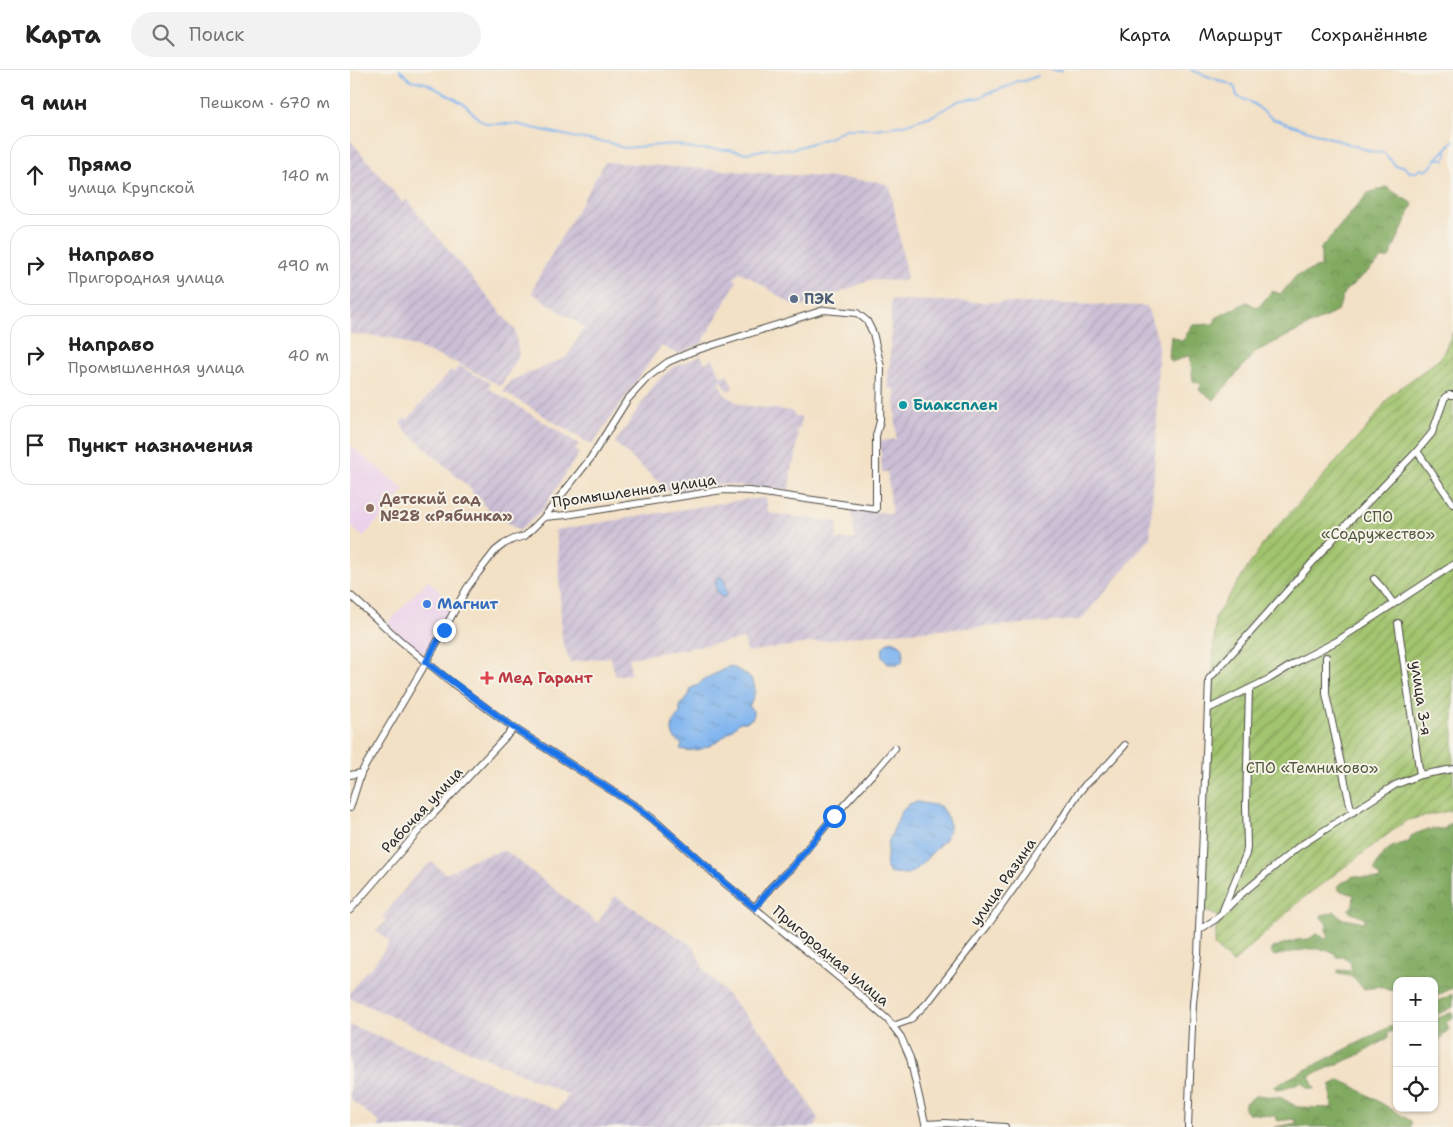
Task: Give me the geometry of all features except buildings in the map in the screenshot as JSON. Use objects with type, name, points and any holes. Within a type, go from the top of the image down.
[{"type":"street","name":"Промышленная улица","points":[[350,808],[361,773],[467,588],[489,558],[504,544],[525,536],[544,517],[590,459],[633,393],[648,377],[668,362],[701,348],[824,310],[857,313],[870,326],[881,367],[880,421],[876,436],[876,509],[722,490],[544,517]]},
{"type":"street","points":[[1188,1127],[1193,1003],[1198,955],[1209,679],[1362,508],[1417,451],[1432,433],[1445,397],[1449,394],[1453,395]]},
{"type":"street","points":[[1417,451],[1453,504]]},
{"type":"street","points":[[1208,708],[1249,689],[1337,641],[1453,565]]},
{"type":"street","points":[[1374,579],[1393,603]]},
{"type":"street","name":"Пригородная улица","points":[[350,595],[426,662],[514,728],[653,819],[727,885],[854,990],[893,1026],[904,1043],[910,1058],[926,1126]]},
{"type":"street","name":"улица 3-я","points":[[1398,623],[1420,775]]},
{"type":"street","points":[[1326,657],[1326,694],[1353,812]]},
{"type":"street","points":[[1221,914],[1248,848],[1246,805],[1249,689]]},
{"type":"street","name":"Рабочая улица","points":[[350,910],[427,821],[514,728]]},
{"type":"street","name":"улица Разина","points":[[893,1026],[910,1020],[933,996],[988,925],[1077,795],[1126,745]]},
{"type":"street","points":[[755,908],[771,887],[792,867],[834,816],[895,748]]},
{"type":"street","points":[[1199,930],[1216,919],[1240,896],[1293,852],[1395,785],[1420,775],[1453,769]]},
{"type":"street","points":[[350,774],[361,773]]},
{"type":"street","points":[[926,1126],[946,1123],[1004,1127]]},
{"type":"shaded area","points":[[350,140],[403,203],[407,200],[515,330],[519,356],[501,386],[459,364],[393,338],[350,334]]},
{"type":"shaded area","points":[[605,162],[880,182],[890,186],[907,279],[902,281],[870,280],[811,305],[796,307],[739,272],[734,279],[737,281],[702,343],[678,354],[661,346],[592,445],[503,391],[510,381],[567,357],[584,327],[532,293],[538,278]]},
{"type":"shaded area","points":[[891,300],[1147,306],[1158,340],[1157,424],[1150,538],[1081,620],[865,635],[747,652],[744,639],[629,658],[631,674],[615,676],[611,657],[570,662],[562,640],[558,549],[555,530],[741,500],[766,498],[768,513],[838,522],[836,540],[855,539],[851,508],[892,514],[887,472],[882,472],[880,441],[896,439],[895,389],[888,388]]},
{"type":"shaded area","points":[[701,356],[705,363],[713,359],[721,377],[727,374],[733,388],[727,391],[722,381],[719,383],[725,395],[741,405],[791,411],[796,417],[801,417],[800,429],[797,429],[796,433],[798,433],[795,463],[792,463],[789,490],[721,484],[671,493],[615,443],[657,381],[672,368]]},
{"type":"shaded area","points":[[459,366],[490,383],[488,388],[579,444],[575,450],[579,453],[543,509],[519,531],[482,504],[483,501],[472,493],[472,490],[405,430],[400,423],[405,418],[407,420],[451,370],[454,373]]},
{"type":"shaded area","name":"Детский сад №28 «Рябинка»","points":[[350,445],[405,490],[363,537],[350,525]]},
{"type":"shaded area","points":[[428,580],[454,606],[430,647],[421,652],[417,651],[387,624]]},
{"type":"shaded area","points":[[502,851],[507,852],[598,923],[615,896],[694,947],[704,970],[777,1049],[818,1119],[815,1127],[377,1127],[380,1123],[350,1099],[350,1025],[440,1061],[441,1058],[443,1062],[451,1065],[451,1067],[557,1110],[569,1095],[350,998],[350,993],[365,972],[372,967],[390,942],[376,931],[386,921],[382,918],[415,876],[432,862],[446,874],[471,860]]},
{"type":"green space","points":[[1386,187],[1413,204],[1389,258],[1383,258],[1344,292],[1338,311],[1255,352],[1214,400],[1199,390],[1202,384],[1193,381],[1190,355],[1172,362],[1169,358],[1171,336],[1183,341],[1192,325],[1214,324],[1216,318],[1247,302],[1258,308],[1272,291],[1281,294],[1296,276],[1321,266],[1321,248],[1368,193]]},
{"type":"green space","points":[[1453,332],[1453,810],[1407,820],[1303,898],[1233,963],[1214,946],[1218,916],[1204,911],[1215,617],[1267,538],[1365,430],[1392,394],[1441,358]]},
{"type":"green space","points":[[1453,823],[1453,988],[1438,995],[1438,977],[1393,977],[1393,991],[1379,986],[1363,989],[1353,978],[1338,974],[1338,970],[1352,971],[1350,961],[1344,957],[1337,957],[1331,952],[1316,949],[1274,956],[1271,953],[1271,949],[1280,945],[1309,939],[1316,934],[1325,939],[1329,937],[1326,930],[1327,924],[1321,918],[1322,915],[1334,911],[1343,919],[1364,922],[1366,919],[1348,910],[1353,905],[1354,895],[1339,890],[1337,886],[1353,876],[1379,880],[1380,877],[1374,870],[1387,850],[1396,845],[1409,842],[1411,836],[1419,832],[1431,829],[1445,829],[1447,825]]},
{"type":"green space","points":[[1453,994],[1453,1007],[1438,1014],[1438,1001]]},
{"type":"green space","points":[[1452,1012],[1453,1017],[1446,1022],[1449,1029],[1440,1039],[1438,1044],[1438,1022],[1438,1018]]},
{"type":"green space","points":[[1393,1025],[1393,1031],[1388,1033],[1388,1038],[1357,1056],[1309,1076],[1315,1089],[1307,1088],[1302,1082],[1284,1088],[1276,1089],[1274,1086]]},
{"type":"green space","points":[[1340,1080],[1353,1086],[1393,1110],[1393,1112],[1411,1121],[1411,1127],[1275,1127],[1297,1123],[1294,1119],[1278,1121],[1275,1116],[1247,1113],[1244,1110],[1245,1103],[1257,1095],[1282,1098],[1297,1107],[1332,1108],[1330,1085]]},
{"type":"water","points":[[721,577],[724,579],[727,594],[725,597],[721,597],[718,593],[715,583],[717,578]]},
{"type":"water","points":[[893,641],[903,649],[902,662],[888,664],[882,657],[883,647],[888,642]]},
{"type":"water","points":[[730,666],[743,673],[752,681],[755,691],[749,706],[753,711],[753,718],[746,722],[740,722],[721,739],[706,747],[698,750],[680,749],[682,744],[674,738],[672,730],[674,721],[680,713],[680,704],[688,697],[691,688]]},
{"type":"water","points":[[917,802],[940,806],[949,822],[949,829],[945,839],[915,871],[907,874],[890,874],[886,867],[888,843],[901,812],[909,804]]},
{"type":"waterway","points":[[400,70],[410,80],[426,83],[464,104],[479,119],[488,124],[516,124],[577,138],[611,143],[623,148],[675,144],[694,149],[729,150],[746,153],[768,149],[793,149],[831,137],[845,129],[876,129],[904,125],[934,115],[958,101],[979,98],[1017,81],[1024,81],[1038,76]]},
{"type":"waterway","points":[[1052,70],[1062,70]]},
{"type":"waterway","points":[[1191,70],[1232,85],[1237,96],[1254,104],[1273,119],[1373,152],[1384,153],[1396,166],[1403,166],[1410,172],[1418,172],[1419,169],[1429,169],[1453,141]]},
{"type":"waterway","points":[[1436,159],[1445,159],[1446,151]]},
{"type":"place","name":"ПЭК","points":[[794,299]]},
{"type":"place","name":"Биаксплен","points":[[903,405]]},
{"type":"place","name":"Детский сад №28 «Рябинка»","points":[[370,508]]},
{"type":"place","name":"Магнит","points":[[427,604]]},
{"type":"place","name":"Мед Гарант","points":[[487,678]]},
{"type":"route","points":[[444,630],[426,662],[514,728],[637,807],[755,908],[771,887],[792,867],[834,816]]},
{"type":"park label","name":"СПО «Содружество»","points":[[1378,526]]},
{"type":"park label","name":"СПО «Темниково»","points":[[1312,768]]}]
